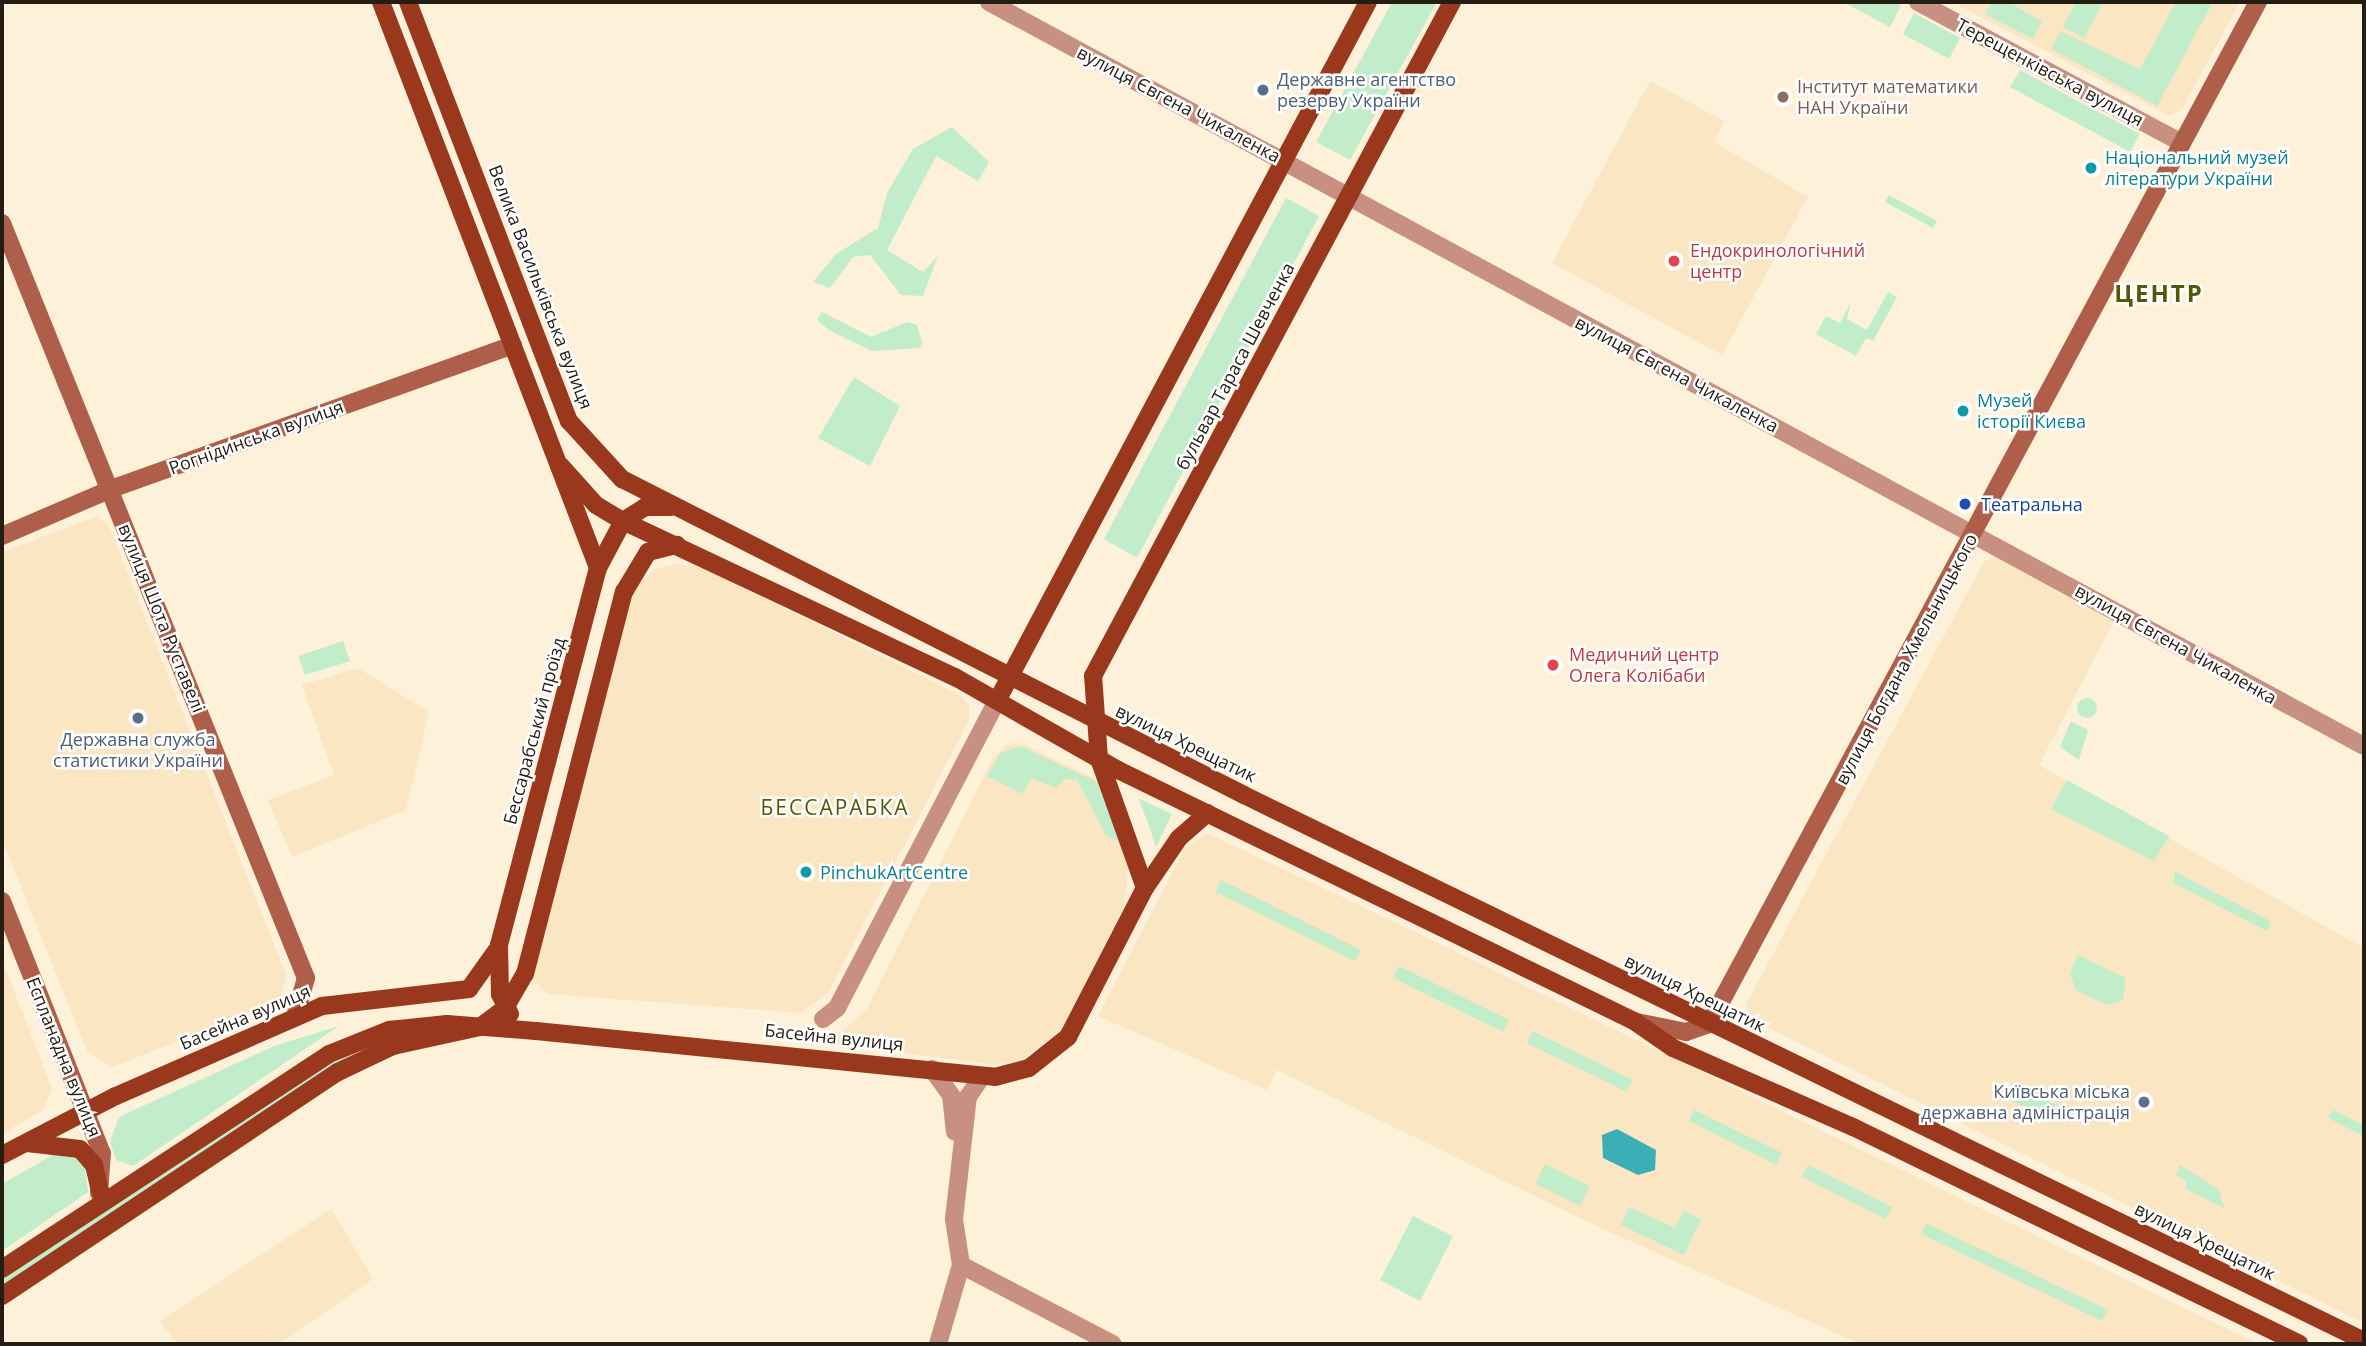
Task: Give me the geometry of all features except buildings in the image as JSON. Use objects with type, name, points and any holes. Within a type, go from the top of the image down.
[{"type":"main road","points":[[381,2],[598,568]]},
{"type":"main road","name":"Велика Васильківська вулиця","points":[[408,2],[569,421],[600,461],[672,508],[1012,673]]},
{"type":"main road","points":[[998,699],[1368,2]]},
{"type":"main road","name":"бульвар Тараса Шевченка","points":[[1145,888],[1099,759],[1093,720],[1093,677],[1452,2]]},
{"type":"main road","points":[[561,466],[596,505],[623,521],[998,699],[1099,759],[1634,1021],[1734,1078],[1853,1127],[2299,1344]]},
{"type":"main road","points":[[623,521],[645,508],[672,508]]},
{"type":"main road","name":"Бессарабський проїзд","points":[[505,1008],[499,945],[598,568],[623,521]]},
{"type":"main road","points":[[480,1027],[505,1008],[525,974],[624,592],[648,552],[677,545]]},
{"type":"main road","name":"вулиця Хрещатик","points":[[1012,673],[1093,720],[1709,1024],[2364,1341]]},
{"type":"main road","name":"Басейна вулиця","points":[[2,1269],[329,1054],[389,1030],[480,1027],[536,1031],[982,1076],[1030,1068],[1068,1037],[1145,888],[1179,838],[1208,813]]},
{"type":"main road","name":"Басейна вулиця","points":[[2,1155],[87,1110],[295,1016],[345,1002],[450,996],[483,976],[499,945]]},
{"type":"main road","points":[[505,1008],[536,1031]]},
{"type":"main road","name":"Басейна вулиця","points":[[2,1296],[338,1072],[393,1046],[480,1027]]},
{"type":"main road","points":[[22,1144],[80,1149],[94,1165],[100,1191]]},
{"type":"street","name":"вулиця Євгена Чикаленка","points":[[989,2],[1350,195],[2364,747]]},
{"type":"street","name":"Терещенківська вулиця","points":[[1918,2],[2182,143]]},
{"type":"street","name":"вулиця Богдана Хмельницького","points":[[1709,1024],[2258,2]]},
{"type":"street","name":"вулиця Шота Руставелі","points":[[2,223],[306,978],[295,1016]]},
{"type":"street","name":"Рогнідинська вулиця","points":[[2,536],[111,489],[513,345]]},
{"type":"street","points":[[823,1019],[836,1008],[998,699]]},
{"type":"street","name":"Еспланадна вулиця","points":[[2,901],[87,1110],[104,1164],[100,1191],[88,1214]]},
{"type":"street","points":[[1634,1021],[1682,1032],[1709,1024]]},
{"type":"street","points":[[932,1069],[951,1096],[958,1168]]},
{"type":"street","points":[[939,1344],[961,1265],[954,1219],[968,1097],[982,1076]]},
{"type":"street","points":[[961,1265],[1113,1344]]},
{"type":"shaded area","points":[[1952,2],[2240,2],[2182,109],[2169,116]]},
{"type":"shaded area","points":[[1650,81],[1724,121],[1714,142],[1808,197],[1722,355],[1552,263]]},
{"type":"shaded area","points":[[98,516],[109,526],[286,975],[280,997],[268,1006],[112,1067],[87,1051],[2,839],[2,552]]},
{"type":"shaded area","points":[[1995,556],[2115,619],[2039,765],[2362,947],[2364,1323],[1749,1018],[1747,1003],[1824,858],[1984,562]]},
{"type":"shaded area","points":[[677,564],[702,568],[960,695],[969,705],[969,720],[828,993],[801,1013],[547,994],[531,977],[634,588],[654,569]]},
{"type":"shaded area","points":[[358,668],[429,712],[406,810],[292,857],[268,800],[334,775],[302,685]]},
{"type":"shaded area","points":[[1021,743],[1098,780],[1129,863],[1124,906],[1062,1029],[1025,1058],[995,1065],[829,1043],[867,1009],[993,758],[1005,746]]},
{"type":"shaded area","points":[[1207,833],[2258,1344],[1860,1344],[1590,1223],[1277,1070],[1267,1090],[1098,1016],[1185,848]]},
{"type":"shaded area","points":[[2,959],[52,1089],[43,1110],[2,1134]]},
{"type":"shaded area","points":[[331,1209],[373,1279],[279,1344],[177,1344],[160,1321]]},
{"type":"green space","points":[[1392,2],[1437,2],[1350,160],[1316,142]]},
{"type":"green space","points":[[1843,2],[1894,2],[1901,6],[1890,27]]},
{"type":"green space","points":[[1992,2],[2009,2],[2042,22],[2033,39],[1985,14]]},
{"type":"green space","points":[[2076,2],[2103,2],[2084,38],[2063,27]]},
{"type":"green space","points":[[2176,2],[2213,2],[2157,106],[2051,49],[2060,31],[2140,69]]},
{"type":"green space","points":[[1914,13],[1960,38],[1949,59],[1903,34]]},
{"type":"green space","points":[[2020,70],[2140,134],[2130,152],[2010,87]]},
{"type":"green space","points":[[952,127],[989,162],[978,181],[936,156],[887,250],[923,272],[938,256],[923,296],[901,295],[870,255],[853,257],[830,288],[813,282],[836,254],[878,228],[887,193],[913,149]]},
{"type":"green space","points":[[1889,195],[1937,221],[1933,228],[1885,202]]},
{"type":"green space","points":[[1286,198],[1319,216],[1137,558],[1104,539]]},
{"type":"green space","points":[[1888,292],[1897,297],[1873,341],[1866,338],[1856,356],[1816,334],[1826,316],[1840,323],[1851,302],[1847,319],[1867,330]]},
{"type":"green space","points":[[822,312],[871,337],[907,322],[917,325],[922,342],[920,348],[872,351],[830,331],[817,320]]},
{"type":"green space","points":[[854,377],[900,406],[870,466],[818,438]]},
{"type":"green space","points":[[343,641],[350,661],[305,675],[298,656]]},
{"type":"green space","points":[[2087,698],[2094,701],[2097,708],[2094,715],[2087,718],[2080,715],[2077,708],[2080,701]]},
{"type":"green space","points":[[2071,721],[2088,730],[2079,760],[2060,747]]},
{"type":"green space","points":[[1020,746],[1097,782],[1122,843],[1106,835],[1077,780],[1065,779],[1056,788],[1032,778],[1022,794],[987,776],[1000,753]]},
{"type":"green space","points":[[2067,780],[2169,836],[2154,861],[2051,809]]},
{"type":"green space","points":[[1138,798],[1172,814],[1156,847],[1148,823]]},
{"type":"green space","points":[[2175,872],[2272,922],[2267,931],[2173,883]]},
{"type":"green space","points":[[1221,880],[1361,950],[1355,961],[1216,892]]},
{"type":"green space","points":[[2078,955],[2126,978],[2123,1000],[2107,1005],[2076,990],[2070,974]]},
{"type":"green space","points":[[1399,966],[1509,1020],[1503,1032],[1393,978]]},
{"type":"green space","points":[[339,1026],[133,1166],[116,1160],[110,1141],[119,1117],[274,1046]]},
{"type":"green space","points":[[1532,1031],[1633,1080],[1627,1092],[1527,1043]]},
{"type":"green space","points":[[353,1051],[355,1056],[2,1289],[2,1279],[327,1062]]},
{"type":"green space","points":[[2023,1091],[2058,1105],[2052,1117],[2002,1098]]},
{"type":"green space","points":[[1694,1110],[1782,1153],[1776,1165],[1689,1121]]},
{"type":"green space","points":[[2333,1110],[2364,1125],[2364,1136],[2328,1118]]},
{"type":"green space","points":[[58,1152],[83,1156],[88,1192],[2,1251],[2,1184]]},
{"type":"green space","points":[[1545,1164],[1590,1186],[1580,1206],[1535,1184]]},
{"type":"green space","points":[[1808,1165],[1892,1207],[1886,1219],[1802,1177]]},
{"type":"green space","points":[[2180,1165],[2219,1190],[2224,1208],[2186,1189],[2186,1180],[2176,1175]]},
{"type":"green space","points":[[1629,1207],[1675,1228],[1683,1211],[1701,1219],[1684,1255],[1621,1225]]},
{"type":"green space","points":[[1413,1216],[1453,1236],[1420,1301],[1380,1280]]},
{"type":"green space","points":[[1926,1223],[2108,1310],[2102,1321],[1921,1234]]},
{"type":"water","points":[[1617,1129],[1656,1150],[1655,1170],[1638,1175],[1603,1158],[1602,1135]]},
{"type":"place","name":"Державне агентство резерву України","points":[[1263,90]]},
{"type":"place","name":"Інститут математики НАН України","points":[[1783,97]]},
{"type":"place","name":"Національний музей літератури України","points":[[2091,168]]},
{"type":"place","name":"Ендокринологічний центр","points":[[1674,261]]},
{"type":"place","name":"Музей історії Києва","points":[[1963,411]]},
{"type":"place","name":"Театральна","points":[[1965,504]]},
{"type":"place","name":"Медичний центр Олега Колібаби","points":[[1553,665]]},
{"type":"place","name":"Державна служба статистики України","points":[[138,718]]},
{"type":"place","name":"PinchukArtCentre","points":[[806,872]]},
{"type":"place","name":"Київська міська державна адміністрація","points":[[2144,1102]]},
{"type":"district","name":"ЦЕНТР","points":[[2159,293]]},
{"type":"district","name":"БЕССАРАБКА","points":[[835,807]]}]
